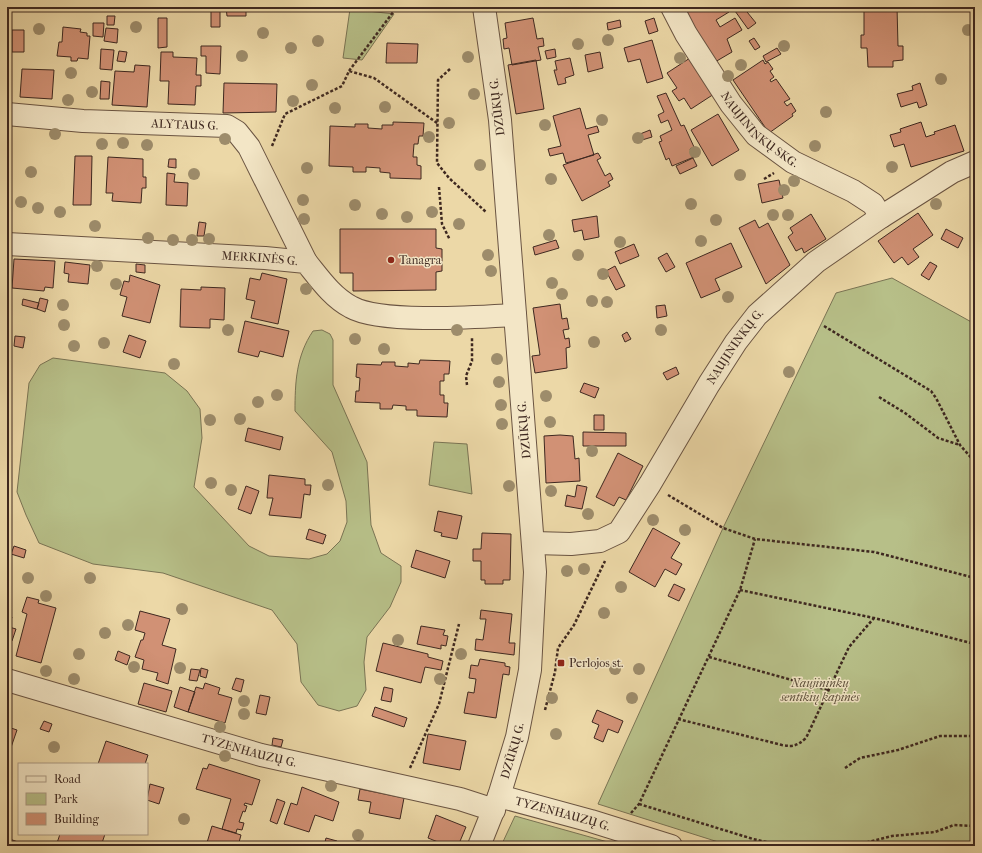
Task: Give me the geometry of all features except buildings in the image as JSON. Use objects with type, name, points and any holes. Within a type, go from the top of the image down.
[{"type":"street","name":"DZŪKŲ G.","points":[[479,846],[497,803],[517,737],[530,670],[534,594],[534,543],[500,120],[484,7]]},
{"type":"street","name":"NAUJININKŲ SKG.","points":[[672,7],[686,34],[731,104],[756,135],[793,162],[853,191],[873,204],[881,217]]},
{"type":"street","name":"ALYTAUS G.","points":[[7,114],[83,121],[227,126],[237,132],[249,147],[306,262]]},
{"type":"street","name":"NAUJININKŲ G.","points":[[619,532],[650,484],[709,384],[736,342],[757,315],[816,262],[881,217],[952,172],[975,162]]},
{"type":"street","name":"MERKINĖS G.","points":[[7,244],[306,262],[333,295],[351,308],[367,314],[395,317],[473,317],[515,315]]},
{"type":"street","points":[[534,543],[571,544],[600,541],[619,532]]},
{"type":"street","name":"TYZENHAUZŲ G.","points":[[7,680],[261,755],[460,799],[497,803],[624,831],[671,846]]},
{"type":"path","points":[[261,173],[284,114],[342,86],[349,71],[397,7]]},
{"type":"path","points":[[450,70],[438,80],[436,162],[449,178],[489,215],[508,221]]},
{"type":"path","points":[[349,71],[374,78],[437,123]]},
{"type":"path","points":[[439,186],[442,224],[450,240]]},
{"type":"path","points":[[467,385],[466,376],[472,361],[473,317]]},
{"type":"path","points":[[824,326],[931,392],[936,398],[960,445],[975,462]]},
{"type":"path","points":[[879,397],[905,413],[938,438],[960,445]]},
{"type":"path","points":[[650,484],[723,528],[755,539],[874,552],[975,578]]},
{"type":"path","points":[[543,715],[555,672],[558,648],[574,625],[619,532]]},
{"type":"path","points":[[624,831],[630,814],[639,804],[740,590],[755,539]]},
{"type":"path","points":[[740,590],[874,618],[975,644]]},
{"type":"path","points":[[678,719],[792,747],[798,746],[806,738],[849,647],[874,618]]},
{"type":"path","points":[[401,786],[439,704],[459,624]]},
{"type":"path","points":[[709,657],[828,690]]},
{"type":"path","points":[[845,768],[860,758],[898,750],[940,736],[975,736]]},
{"type":"path","points":[[639,804],[753,839],[784,846]]},
{"type":"path","points":[[863,846],[868,842],[892,836],[936,832],[954,825],[975,826]]},
{"type":"green space","points":[[350,9],[394,14],[362,60],[343,58]]},
{"type":"green space","name":"Naujininkų sentikių kapinės","points":[[892,278],[975,324],[975,846],[731,846],[598,804],[723,528],[836,293]]},
{"type":"green space","points":[[322,330],[330,334],[333,340],[333,385],[367,462],[371,525],[381,553],[401,566],[401,582],[390,607],[367,637],[364,662],[366,690],[357,706],[339,711],[318,705],[301,682],[297,644],[272,610],[163,573],[93,564],[39,543],[17,492],[29,383],[40,365],[53,358],[165,373],[187,391],[200,409],[202,438],[194,487],[249,546],[269,556],[309,559],[327,554],[340,541],[347,522],[346,501],[332,452],[295,411],[296,380],[303,350],[313,331]]},
{"type":"green space","points":[[434,442],[467,444],[472,494],[429,485]]},
{"type":"green space","points":[[515,816],[622,846],[501,846]]},
{"type":"place","name":"Tanagra","points":[[391,260]]},
{"type":"place","name":"Perlojos st.","points":[[561,663]]}]
